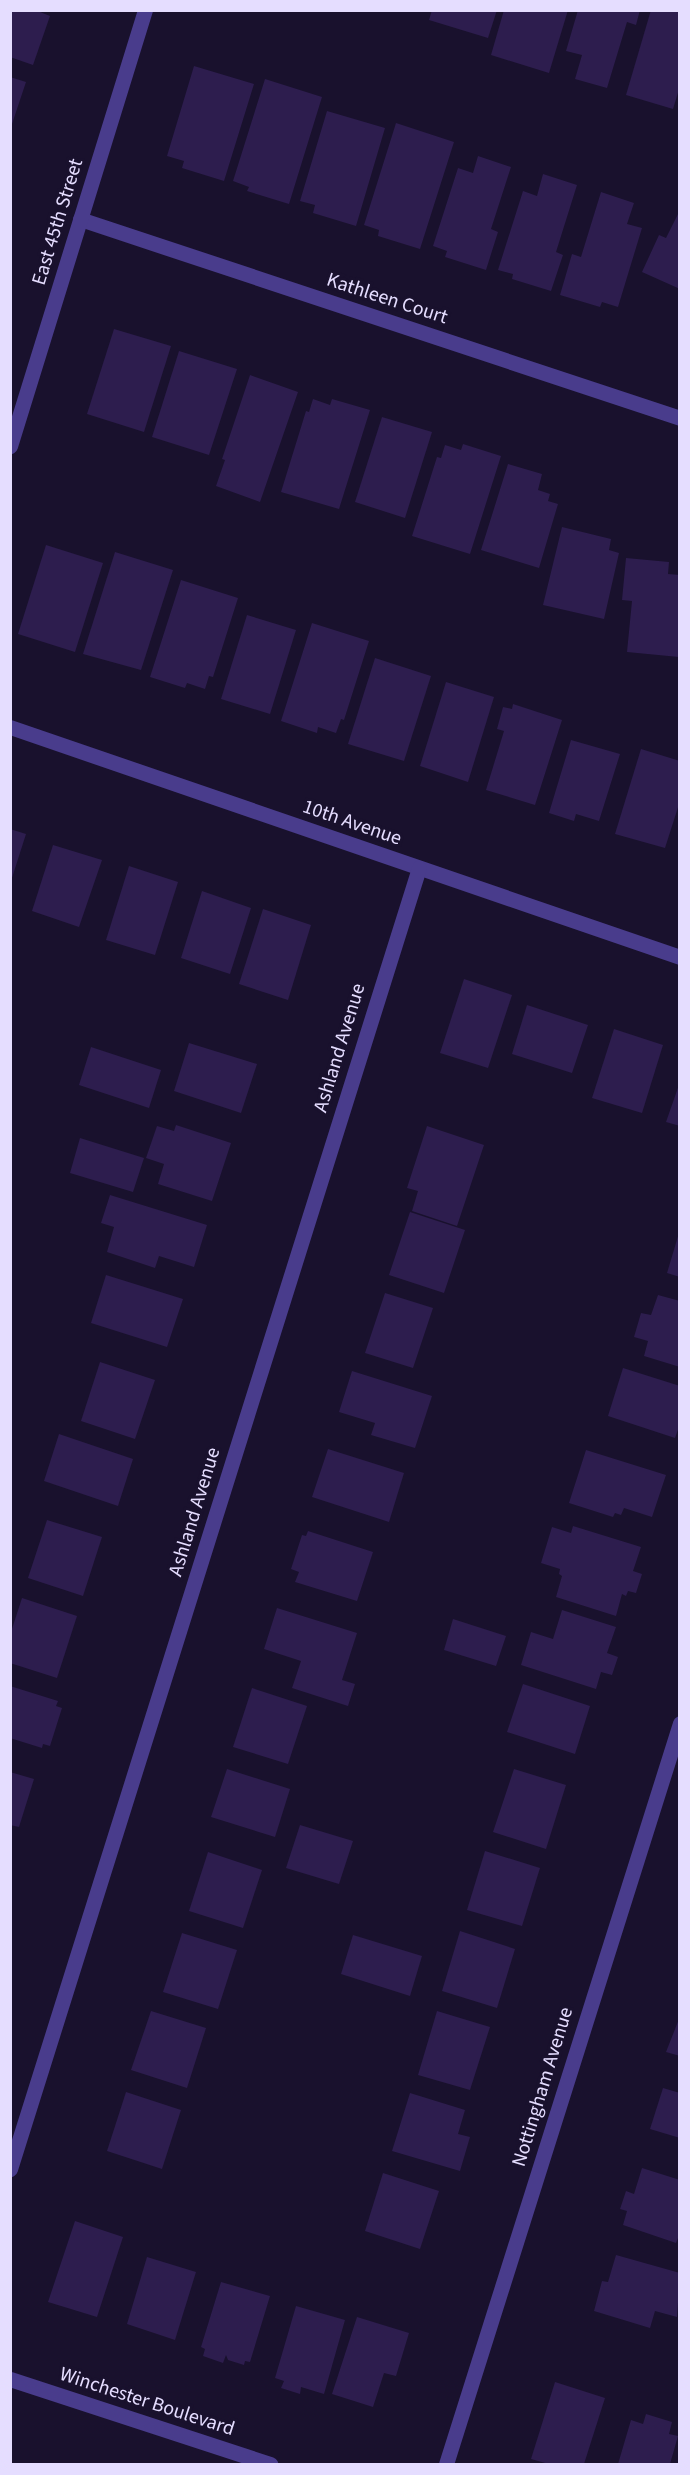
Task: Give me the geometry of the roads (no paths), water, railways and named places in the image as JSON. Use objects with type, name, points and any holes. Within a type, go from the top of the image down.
[{"type":"street","name":"East 45th Street","points":[[10,446],[145,10]]},
{"type":"street","name":"Kathleen Court","points":[[80,219],[680,418]]},
{"type":"street","name":"10th Avenue","points":[[10,727],[680,957]]},
{"type":"street","name":"Ashland Avenue","points":[[10,2169],[419,868]]},
{"type":"street","name":"Nottingham Avenue","points":[[446,2464],[680,1723]]},
{"type":"street","name":"Winchester Boulevard","points":[[10,2379],[270,2464]]}]
